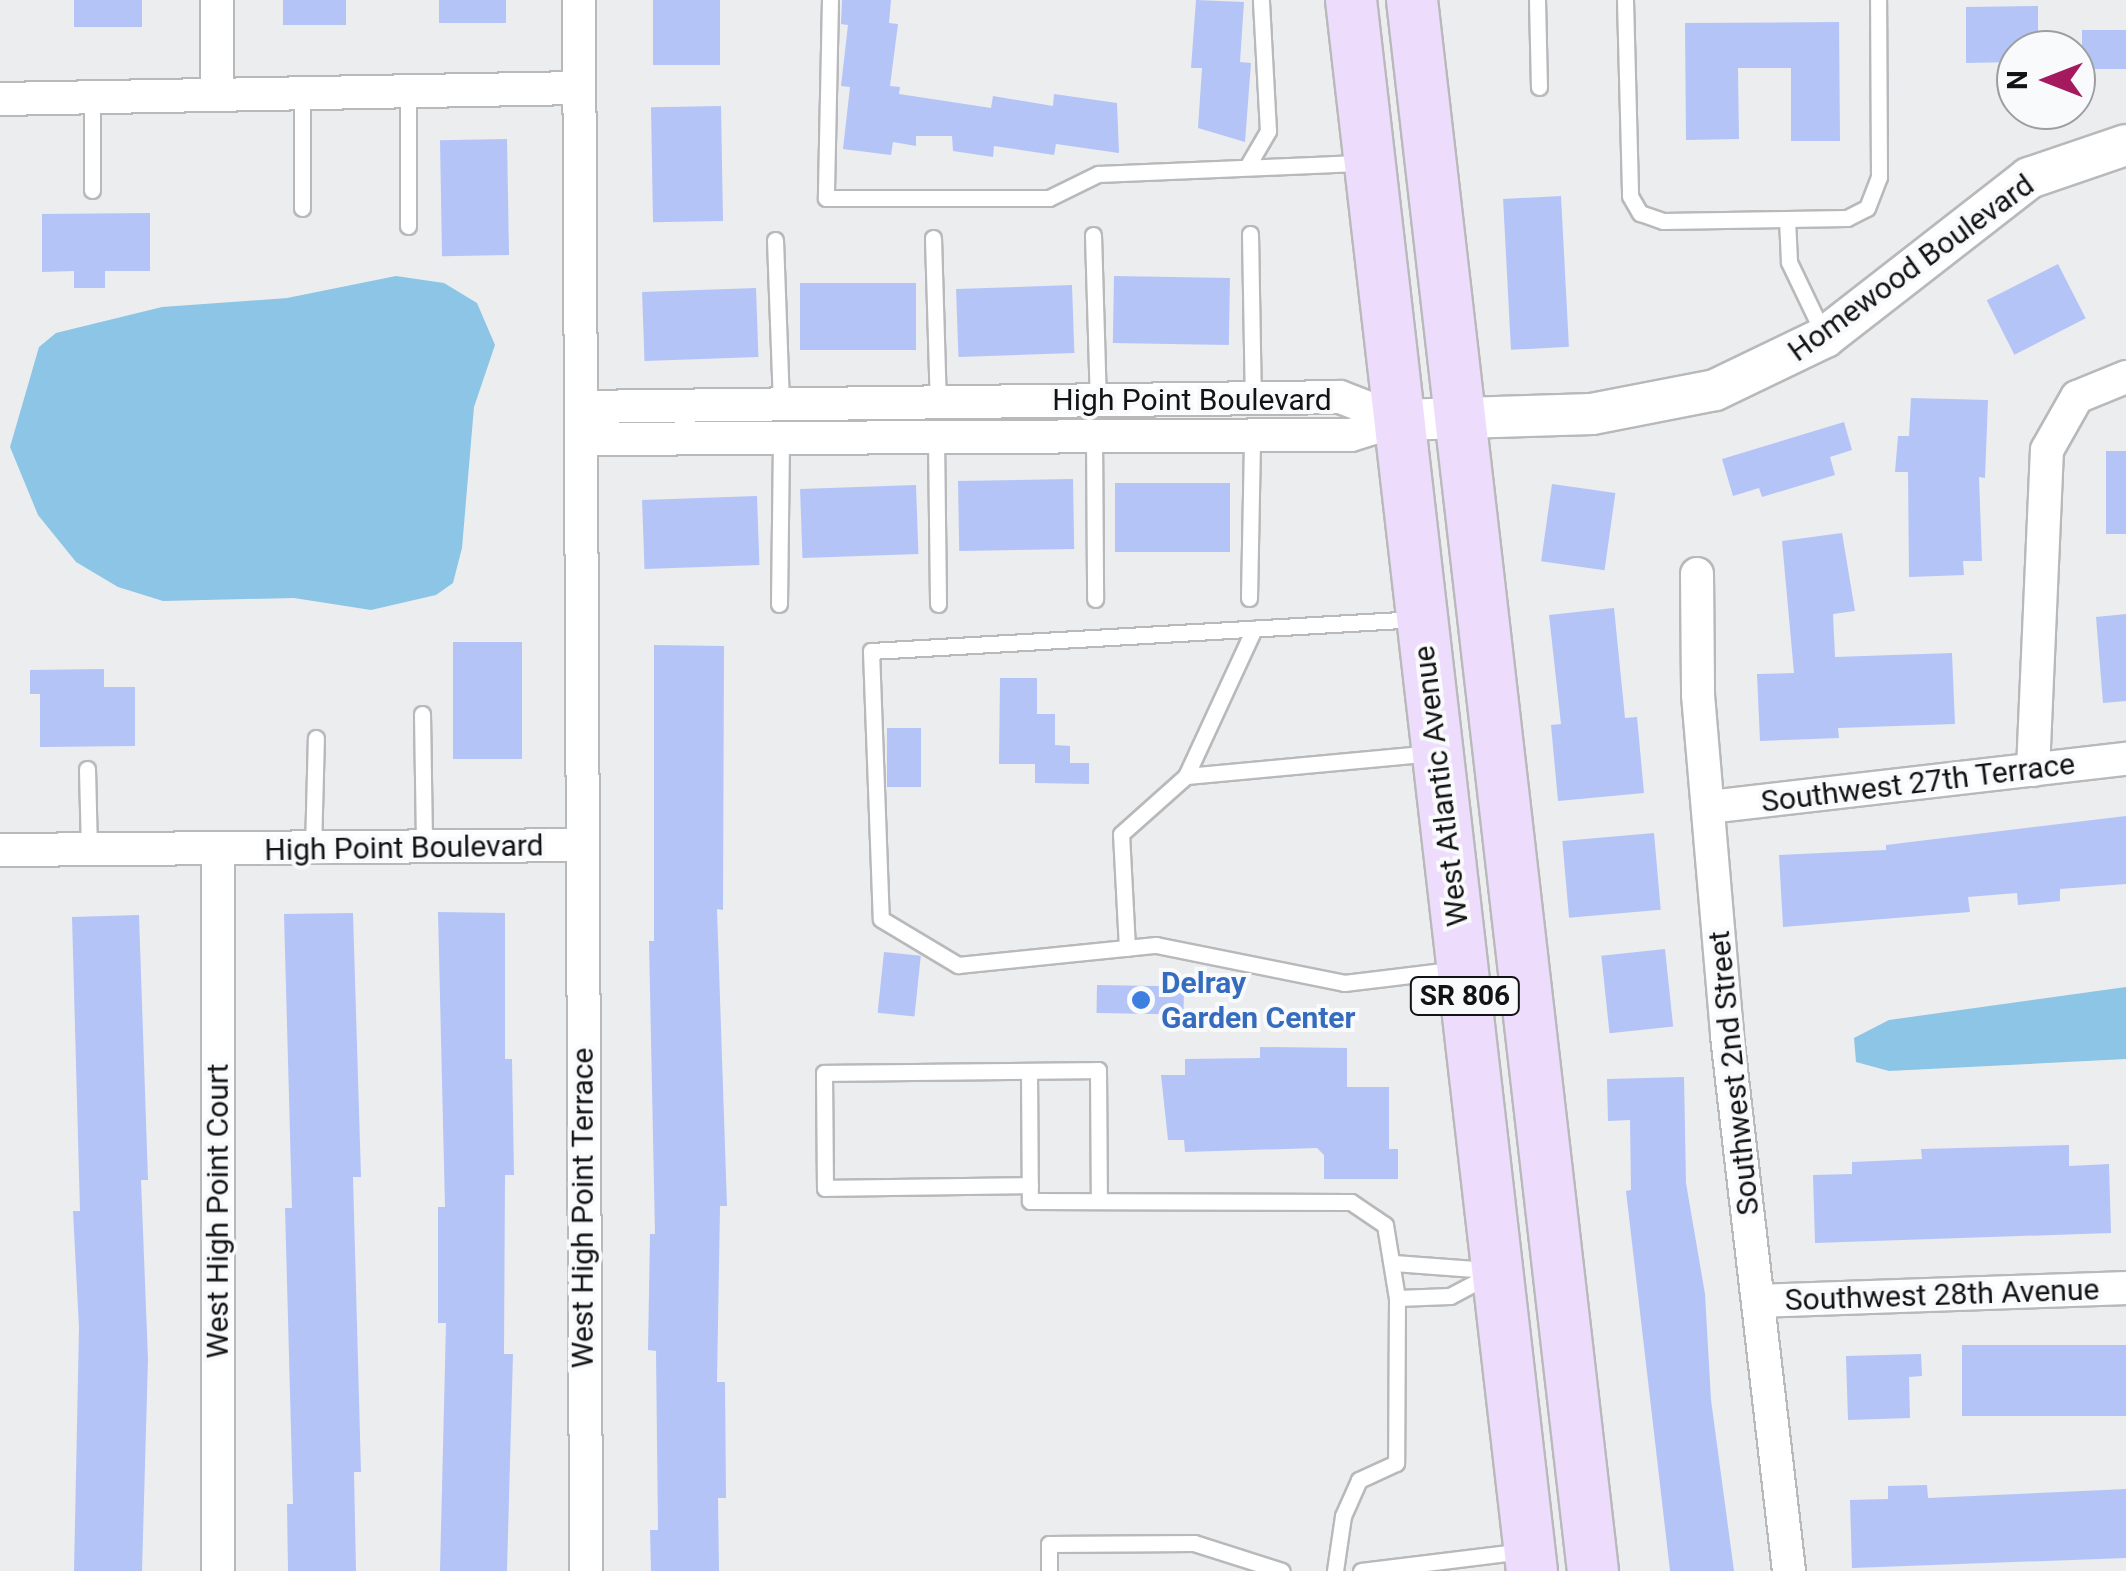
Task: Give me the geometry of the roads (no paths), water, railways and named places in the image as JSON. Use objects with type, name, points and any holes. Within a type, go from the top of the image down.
[{"type":"main road","name":"West Atlantic Avenue","points":[[1350,0],[1531,1561]]},
{"type":"main road","name":"West Atlantic Avenue","points":[[1412,0],[1593,1571]]},
{"type":"main road","points":[[1497,1271],[1558,1266]]},
{"type":"street","points":[[216,0],[217,92]]},
{"type":"street","name":"High Point Boulevard","points":[[0,850],[581,845],[579,0]]},
{"type":"street","points":[[0,99],[579,88]]},
{"type":"street","name":"Homewood Boulevard","points":[[1399,420],[1655,406],[1771,368],[1825,337],[2029,178],[2126,146]]},
{"type":"street","points":[[2033,770],[2052,430],[2077,397],[2126,377]]},
{"type":"street","name":"High Point Boulevard","points":[[581,422],[781,404],[1340,397],[1399,420]]},
{"type":"street","name":"High Point Boulevard","points":[[581,422],[781,438],[1351,435],[1399,420]]},
{"type":"street","name":"Southwest 2nd Street","points":[[1696,574],[1709,807],[1789,1571]]},
{"type":"street","name":"Southwest 27th Terrace","points":[[1709,807],[2126,759]]},
{"type":"street","name":"West High Point Terrace","points":[[581,845],[586,1571]]},
{"type":"street","name":"West High Point Court","points":[[218,850],[218,1571]]},
{"type":"street","name":"Southwest 28th Avenue","points":[[1758,1302],[2126,1288]]},
{"type":"lane","points":[[830,0],[826,198],[1049,198],[1098,174],[1369,163]]},
{"type":"lane","points":[[1247,167],[1268,131],[1261,0]]},
{"type":"lane","points":[[1537,0],[1538,87]]},
{"type":"lane","points":[[1625,0],[1634,205],[1658,221],[1847,218],[1874,199],[1878,0]]},
{"type":"lane","points":[[408,90],[408,226]]},
{"type":"lane","points":[[302,91],[302,208]]},
{"type":"lane","points":[[92,97],[92,190]]},
{"type":"lane","points":[[1787,219],[1789,262],[1825,337]]},
{"type":"lane","points":[[1250,234],[1253,398]]},
{"type":"lane","points":[[1093,235],[1098,400]]},
{"type":"lane","points":[[933,238],[938,402]]},
{"type":"lane","points":[[775,240],[781,404]]},
{"type":"lane","points":[[1248,598],[1252,435]]},
{"type":"lane","points":[[1094,436],[1095,600]]},
{"type":"lane","points":[[936,437],[938,604]]},
{"type":"lane","points":[[779,604],[781,438]]},
{"type":"lane","points":[[1422,619],[870,651],[881,918],[958,965],[1156,946],[1344,984],[1462,969]]},
{"type":"lane","points":[[1127,948],[1121,834],[1186,776],[1254,629]]},
{"type":"lane","points":[[422,714],[424,847]]},
{"type":"lane","points":[[313,849],[316,738]]},
{"type":"lane","points":[[1186,776],[1438,753]]},
{"type":"lane","points":[[87,769],[88,850]]},
{"type":"lane","points":[[1030,1185],[825,1188],[824,1074],[1098,1070],[1099,1202]]},
{"type":"lane","points":[[1028,1072],[1030,1202],[1351,1202],[1385,1225],[1397,1298],[1396,1463],[1359,1480],[1343,1516],[1336,1571]]},
{"type":"lane","points":[[1394,1263],[1497,1271]]},
{"type":"lane","points":[[1397,1298],[1450,1296],[1497,1271]]},
{"type":"lane","points":[[1049,1571],[1049,1544],[1194,1543],[1282,1571]]},
{"type":"lane","points":[[1361,1571],[1531,1561]]},
{"type":"water","points":[[396,276],[444,283],[477,303],[495,345],[474,407],[462,548],[453,583],[436,595],[371,610],[294,598],[163,601],[118,587],[76,562],[38,515],[10,447],[39,347],[56,333],[162,307],[287,298]]},
{"type":"water","points":[[2126,987],[2126,1059],[1889,1071],[1856,1062],[1854,1038],[1889,1020]]},
{"type":"place","name":"Delray Garden Center","points":[[1141,1000]]}]
